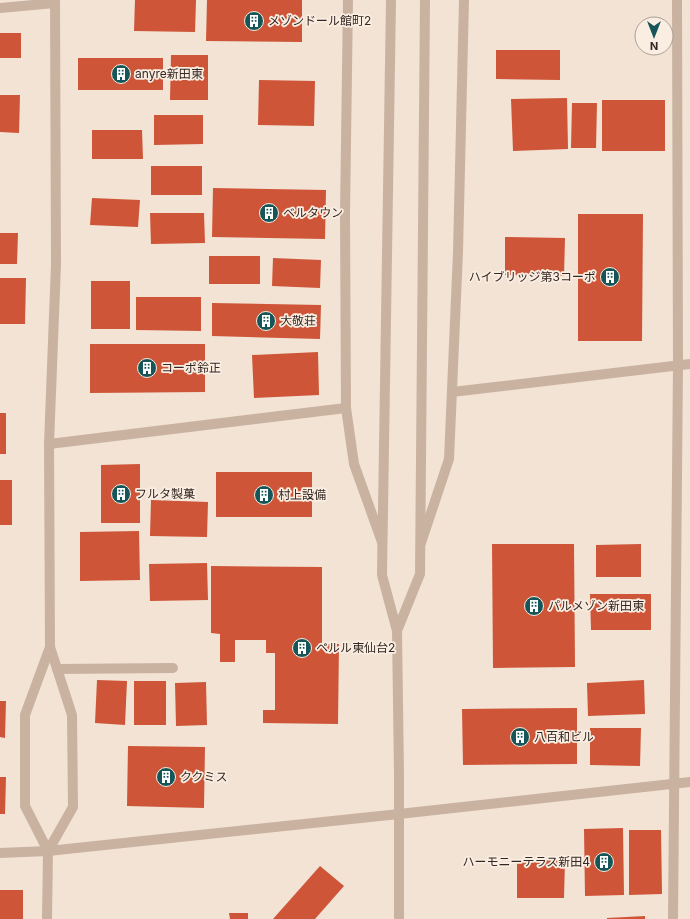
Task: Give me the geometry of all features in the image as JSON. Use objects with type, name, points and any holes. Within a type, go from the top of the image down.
[{"type":"street","points":[[348,0],[346,408],[354,464],[382,543]]},
{"type":"street","points":[[391,0],[382,575],[398,631],[399,919]]},
{"type":"street","points":[[398,631],[420,574],[425,0]]},
{"type":"street","points":[[421,544],[450,459],[458,252],[464,0]]},
{"type":"street","points":[[673,919],[678,365],[677,0]]},
{"type":"street","points":[[0,8],[55,1],[56,264],[49,444],[50,647],[72,715],[74,807],[48,851]]},
{"type":"street","points":[[452,392],[690,364]]},
{"type":"street","points":[[49,444],[346,408]]},
{"type":"street","points":[[47,919],[48,851],[24,806],[25,715],[50,647]]},
{"type":"street","points":[[57,670],[173,668]]},
{"type":"street","points":[[0,853],[48,851],[690,782]]},
{"type":"building","points":[[135,0],[196,0],[195,32],[134,31]]},
{"type":"building","name":"メゾンドール館町2","points":[[207,0],[302,0],[302,42],[206,41]]},
{"type":"building","points":[[0,33],[21,33],[21,58],[0,58]]},
{"type":"building","points":[[496,50],[560,50],[560,80],[496,79]]},
{"type":"building","points":[[171,55],[208,55],[208,100],[170,100]]},
{"type":"building","name":"anyre新田東","points":[[78,58],[163,58],[163,90],[78,90]]},
{"type":"building","points":[[259,80],[315,81],[314,126],[258,125]]},
{"type":"building","points":[[0,95],[20,95],[19,133],[0,132]]},
{"type":"building","points":[[567,98],[568,149],[513,151],[511,99]]},
{"type":"building","points":[[602,100],[665,100],[665,151],[602,151]]},
{"type":"building","points":[[572,103],[597,103],[596,148],[571,148]]},
{"type":"building","points":[[154,115],[203,115],[203,144],[154,145]]},
{"type":"building","points":[[92,130],[142,130],[143,159],[92,159]]},
{"type":"building","points":[[151,166],[202,166],[202,195],[151,195]]},
{"type":"building","name":"ベルタウン","points":[[213,188],[326,190],[325,239],[212,237]]},
{"type":"building","points":[[92,198],[140,200],[138,227],[90,225]]},
{"type":"building","points":[[150,213],[204,213],[205,243],[151,244]]},
{"type":"building","name":"ハイブリッジ第3コーポ","points":[[578,214],[643,214],[642,341],[578,341]]},
{"type":"building","points":[[0,233],[18,233],[17,264],[0,264]]},
{"type":"building","points":[[505,237],[565,238],[564,276],[505,275]]},
{"type":"building","points":[[209,256],[260,256],[260,284],[209,284]]},
{"type":"building","points":[[273,258],[321,260],[320,288],[272,286]]},
{"type":"building","points":[[0,278],[26,278],[25,324],[0,324]]},
{"type":"building","points":[[91,281],[130,281],[130,329],[91,329]]},
{"type":"building","points":[[136,297],[201,297],[201,331],[136,330]]},
{"type":"building","name":"大敬荘","points":[[212,303],[321,305],[320,339],[212,336]]},
{"type":"building","name":"コーポ鈴正","points":[[90,344],[205,344],[205,392],[90,393]]},
{"type":"building","points":[[318,352],[319,395],[254,398],[252,355]]},
{"type":"building","points":[[0,413],[6,413],[6,454],[0,454]]},
{"type":"building","name":"フルタ製菓","points":[[140,464],[140,523],[101,523],[101,465]]},
{"type":"building","name":"村上設備","points":[[216,472],[312,472],[312,517],[216,517]]},
{"type":"building","points":[[0,480],[12,480],[12,525],[0,525]]},
{"type":"building","points":[[151,500],[208,502],[207,537],[150,536]]},
{"type":"building","points":[[139,531],[140,580],[80,581],[80,532]]},
{"type":"building","name":"パルメゾン新田東","points":[[492,544],[574,544],[575,667],[493,668]]},
{"type":"building","points":[[641,544],[641,577],[596,577],[596,545]]},
{"type":"building","points":[[207,563],[208,600],[150,601],[149,564]]},
{"type":"building","name":"ペルル東仙台2","points":[[211,566],[322,567],[322,644],[339,644],[338,724],[263,723],[263,710],[275,710],[275,653],[266,653],[266,640],[235,640],[235,662],[220,662],[220,634],[211,633]]},
{"type":"building","points":[[590,594],[651,594],[651,630],[591,630]]},
{"type":"building","points":[[97,680],[127,681],[125,725],[95,723]]},
{"type":"building","points":[[644,680],[645,714],[588,716],[587,683]]},
{"type":"building","points":[[134,681],[166,681],[166,725],[134,725]]},
{"type":"building","points":[[206,682],[207,725],[176,726],[175,683]]},
{"type":"building","points":[[0,701],[6,701],[5,738],[0,737]]},
{"type":"building","name":"八百和ビル","points":[[577,708],[577,764],[463,765],[462,709]]},
{"type":"building","points":[[590,728],[641,728],[640,766],[590,765]]},
{"type":"building","name":"ククミス","points":[[128,746],[205,747],[204,808],[127,806]]},
{"type":"building","points":[[0,777],[6,777],[5,814],[0,814]]},
{"type":"building","name":"ハーモニーテラス新田4","points":[[623,828],[624,895],[585,896],[584,829]]},
{"type":"building","points":[[629,830],[661,830],[662,894],[629,895]]},
{"type":"building","points":[[517,860],[565,860],[564,898],[517,898]]},
{"type":"building","points":[[320,866],[344,886],[315,919],[273,919]]},
{"type":"building","points":[[0,890],[23,890],[23,919],[0,919]]},
{"type":"building","points":[[229,913],[248,913],[248,919],[230,919]]},
{"type":"building","points":[[645,916],[645,919],[607,919],[607,918]]},
{"type":"place","name":"メゾンドール館町2","points":[[254,21]]},
{"type":"place","name":"anyre新田東","points":[[121,74]]},
{"type":"place","name":"ベルタウン","points":[[269,213]]},
{"type":"place","name":"ハイブリッジ第3コーポ","points":[[610,277]]},
{"type":"place","name":"大敬荘","points":[[266,321]]},
{"type":"place","name":"コーポ鈴正","points":[[147,368]]},
{"type":"place","name":"フルタ製菓","points":[[121,494]]},
{"type":"place","name":"村上設備","points":[[264,495]]},
{"type":"place","name":"パルメゾン新田東","points":[[534,606]]},
{"type":"place","name":"ペルル東仙台2","points":[[302,648]]},
{"type":"place","name":"八百和ビル","points":[[520,737]]},
{"type":"place","name":"ククミス","points":[[166,777]]},
{"type":"place","name":"ハーモニーテラス新田4","points":[[604,862]]}]
